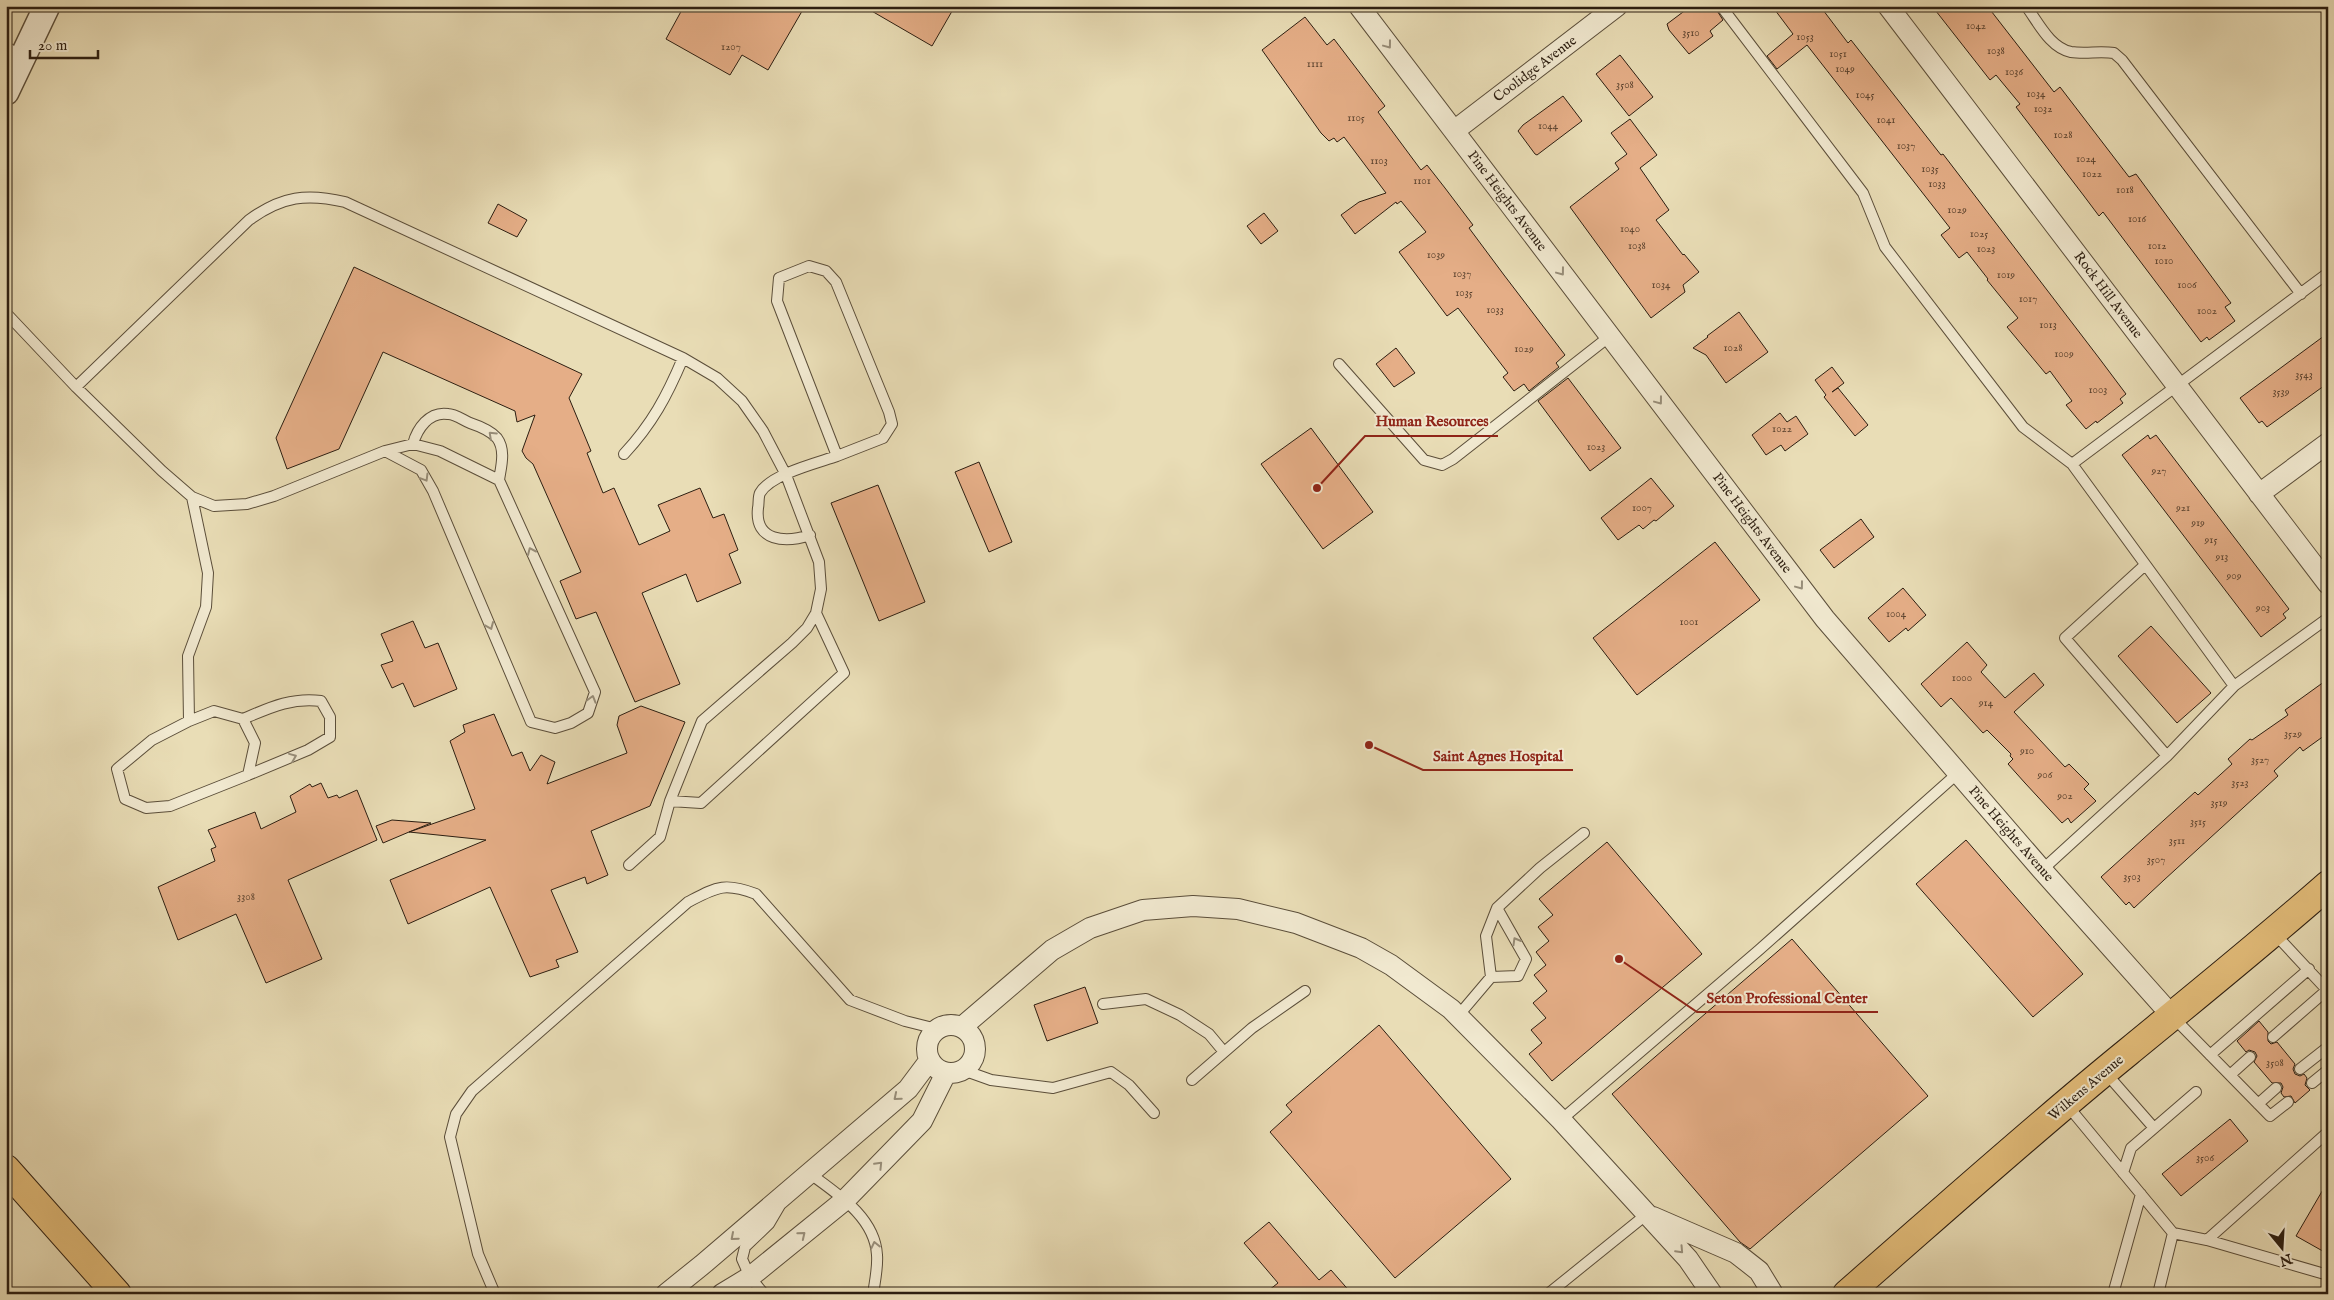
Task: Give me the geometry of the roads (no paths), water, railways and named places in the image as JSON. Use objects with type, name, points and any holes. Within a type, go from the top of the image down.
[{"type":"main road","name":"Wilkens Avenue","points":[[1847,1294],[2105,1072],[2274,933],[2328,885]]},
{"type":"main road","points":[[10,1174],[117,1294]]},
{"type":"street","points":[[6,92],[15,52],[47,6]]},
{"type":"street","name":"Pine Heights Avenue","points":[[1359,6],[1825,619],[2042,870],[2173,1017]]},
{"type":"street","name":"Coolidge Avenue","points":[[1454,131],[1617,6]]},
{"type":"street","name":"Rock Hill Avenue","points":[[1888,6],[2328,584]]},
{"type":"street","points":[[2259,494],[2328,443]]},
{"type":"street","points":[[962,1027],[1052,950],[1090,928],[1143,910],[1193,906],[1238,909],[1296,923],[1361,948],[1391,965],[1458,1016],[1561,1120],[1647,1214],[1688,1259],[1712,1294]]},
{"type":"street","points":[[722,1294],[750,1277],[845,1200],[922,1121],[954,1072],[971,1062],[975,1046],[973,1038],[962,1027],[945,1025],[937,1029],[930,1036],[926,1053],[929,1061],[935,1068],[954,1072]]},
{"type":"street","points":[[666,1294],[908,1089],[929,1061]]},
{"type":"street","points":[[1647,1214],[1736,1253],[1759,1271],[1773,1294]]},
{"type":"lane","points":[[1721,6],[1862,193],[1885,247],[2023,427],[2072,464],[2234,686]]},
{"type":"lane","points":[[2026,6],[2052,41],[2061,49],[2072,52],[2114,52],[2122,60],[2300,294]]},
{"type":"lane","points":[[76,387],[249,220],[266,208],[286,200],[305,196],[323,197],[345,202],[683,358],[717,378],[742,401],[763,431],[786,475],[819,562],[820,589],[816,613],[807,628],[792,643],[702,722],[670,802],[660,836],[629,865]]},
{"type":"lane","points":[[810,535],[798,539],[778,540],[762,530],[757,516],[760,494],[768,485],[786,475],[837,456],[883,438],[892,424],[836,282],[826,271],[809,266],[780,278],[777,301],[837,456]]},
{"type":"lane","points":[[2072,464],[2328,273]]},
{"type":"lane","points":[[6,312],[76,387],[192,497],[214,506],[247,504],[274,496],[385,451],[413,444],[440,451],[499,480]]},
{"type":"lane","points":[[1339,364],[1424,460],[1442,465],[1453,459],[1610,336]]},
{"type":"lane","points":[[624,454],[645,431],[668,396],[683,358]]},
{"type":"lane","points":[[385,451],[421,470],[433,492],[531,722],[555,728],[571,723],[588,713],[595,692],[499,480],[502,455],[497,438],[486,430],[448,414],[435,416],[424,422],[417,431],[413,444]]},
{"type":"lane","points":[[190,721],[188,656],[206,607],[208,573],[192,497]]},
{"type":"lane","points":[[2145,565],[2065,638],[2167,756]]},
{"type":"lane","points":[[670,802],[701,803],[844,673],[816,613]]},
{"type":"lane","points":[[2042,870],[2167,756],[2234,686],[2328,618]]},
{"type":"lane","points":[[290,700],[321,701],[330,717],[330,737],[308,750],[170,806],[146,808],[125,799],[117,769],[152,740],[214,711],[242,718],[290,700]]},
{"type":"lane","points":[[242,718],[256,743],[248,775]]},
{"type":"lane","points":[[1561,1120],[1780,932],[1958,773]]},
{"type":"lane","points":[[1458,1016],[1491,977],[1486,936],[1497,908],[1540,868],[1584,834]]},
{"type":"lane","points":[[496,1294],[478,1254],[450,1138],[456,1114],[472,1091],[688,902],[715,888],[735,886],[756,894],[850,1000],[905,1021],[937,1029]]},
{"type":"lane","points":[[1491,977],[1518,976],[1526,959],[1497,908]]},
{"type":"lane","points":[[2273,1037],[2327,990],[2274,933]]},
{"type":"lane","points":[[2210,1055],[2309,969]]},
{"type":"lane","points":[[1192,1080],[1252,1028],[1305,991]]},
{"type":"lane","points":[[1103,1004],[1146,999],[1180,1015],[1209,1034],[1224,1052]]},
{"type":"lane","points":[[2173,1017],[2270,1116],[2288,1102]]},
{"type":"lane","points":[[2300,1069],[2328,1047]]},
{"type":"lane","points":[[2230,1075],[2250,1057]]},
{"type":"lane","points":[[2312,1083],[2328,1070]]},
{"type":"lane","points":[[954,1072],[991,1080],[1053,1088],[1111,1072],[1130,1085],[1154,1113]]},
{"type":"lane","points":[[2105,1072],[2154,1128]]},
{"type":"lane","points":[[2258,1104],[2276,1088]]},
{"type":"lane","points":[[2123,1173],[2131,1148],[2196,1092]]},
{"type":"lane","points":[[2067,1105],[2173,1233],[2207,1240],[2328,1275]]},
{"type":"lane","points":[[2207,1240],[2328,1132]]},
{"type":"lane","points":[[809,1173],[845,1200],[871,1231],[877,1256],[873,1294]]},
{"type":"lane","points":[[764,1294],[750,1277],[742,1259],[745,1247],[769,1224],[788,1191]]},
{"type":"lane","points":[[2113,1294],[2141,1194]]},
{"type":"lane","points":[[1548,1294],[1647,1214]]},
{"type":"lane","points":[[2158,1294],[2173,1233]]},
{"type":"place","name":"Human Resources","points":[[1317,488]]},
{"type":"place","name":"Saint Agnes Hospital","points":[[1369,745]]},
{"type":"place","name":"Seton Professional Center","points":[[1619,959]]}]
